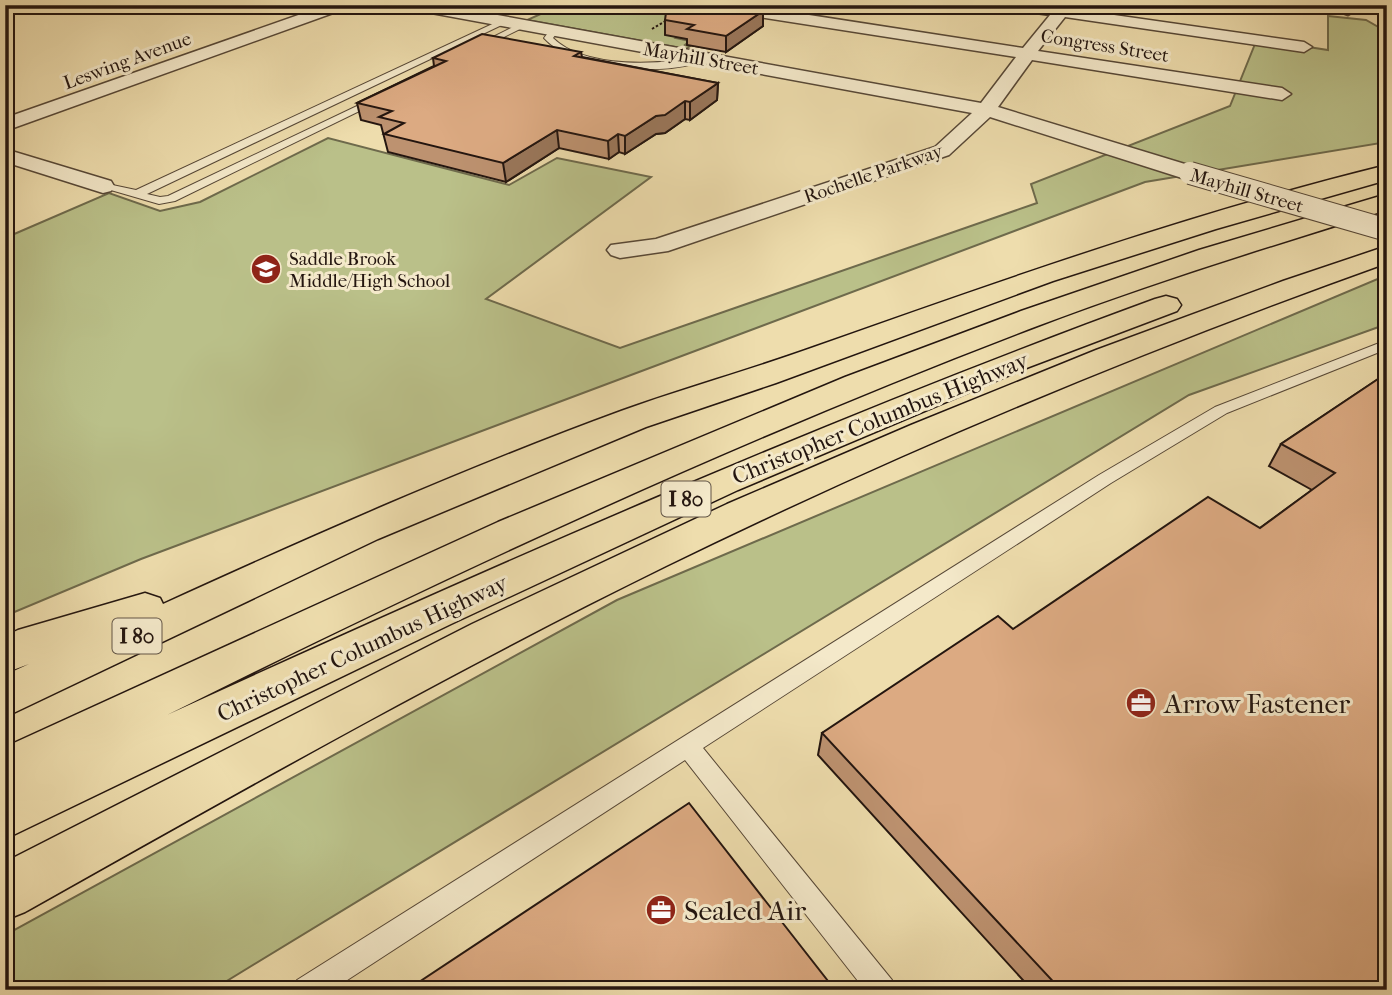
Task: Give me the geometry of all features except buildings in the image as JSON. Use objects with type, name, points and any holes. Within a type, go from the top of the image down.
[{"type":"highway","name":"I 80","points":[[5,697],[364,529],[634,419],[1080,263],[1256,208],[1387,172]]},
{"type":"highway","name":"Christopher Columbus Highway","points":[[5,772],[398,584],[793,412],[1112,290],[1387,202]]},
{"type":"highway","name":"Christopher Columbus Highway","points":[[5,815],[495,585],[804,448],[1107,327],[1262,271],[1387,230]]},
{"type":"highway","points":[[16,887],[330,718],[650,557],[754,508],[1044,381],[1240,304],[1387,254]]},
{"type":"highway","points":[[5,655],[34,643],[268,574]]},
{"type":"street","name":"Leswing Avenue","points":[[5,125],[342,5]]},
{"type":"street","name":"Mayhill Street","points":[[415,5],[987,110],[1138,135]]},
{"type":"street","name":"Congress Street","points":[[714,5],[1282,93]]},
{"type":"street","points":[[1014,5],[1064,9],[1304,47]]},
{"type":"street","name":"Rochelle Parkway","points":[[620,250],[659,246],[938,153],[954,143],[987,110],[1027,54],[1064,9]]},
{"type":"street","name":"Mayhill Street","points":[[987,110],[1387,230]]},
{"type":"street","points":[[5,155],[103,186]]},
{"type":"street","points":[[5,174],[31,164]]},
{"type":"lane","points":[[136,194],[504,22]]},
{"type":"lane","points":[[461,55],[524,25]]},
{"type":"lane","points":[[103,186],[159,201],[171,199],[393,92]]},
{"type":"lane","points":[[307,990],[1105,479],[1222,410],[1387,344]]},
{"type":"lane","points":[[687,745],[883,990]]},
{"type":"path","points":[[643,34],[674,17]]},
{"type":"green space","points":[[561,5],[698,5],[697,25],[676,38],[690,41],[685,45],[690,46],[686,49],[527,20]]},
{"type":"green space","name":"Saddle Brook Middle/High School","points":[[1328,16],[1366,20],[1387,32],[1387,142],[1145,182],[141,559],[5,616],[5,238],[109,193],[160,211],[200,202],[328,138],[509,185],[557,158],[651,177],[486,299],[620,348],[1037,203],[1031,184],[1230,106],[1257,39],[1328,50]]},
{"type":"green space","points":[[1387,275],[1387,324],[1189,395],[212,990],[5,990],[5,935],[617,600]]},
{"type":"place","name":"Saddle Brook Middle/High School","points":[[266,269]]},
{"type":"place","name":"Arrow Fastener","points":[[1141,703]]},
{"type":"place","name":"Sealed Air","points":[[661,910]]}]
